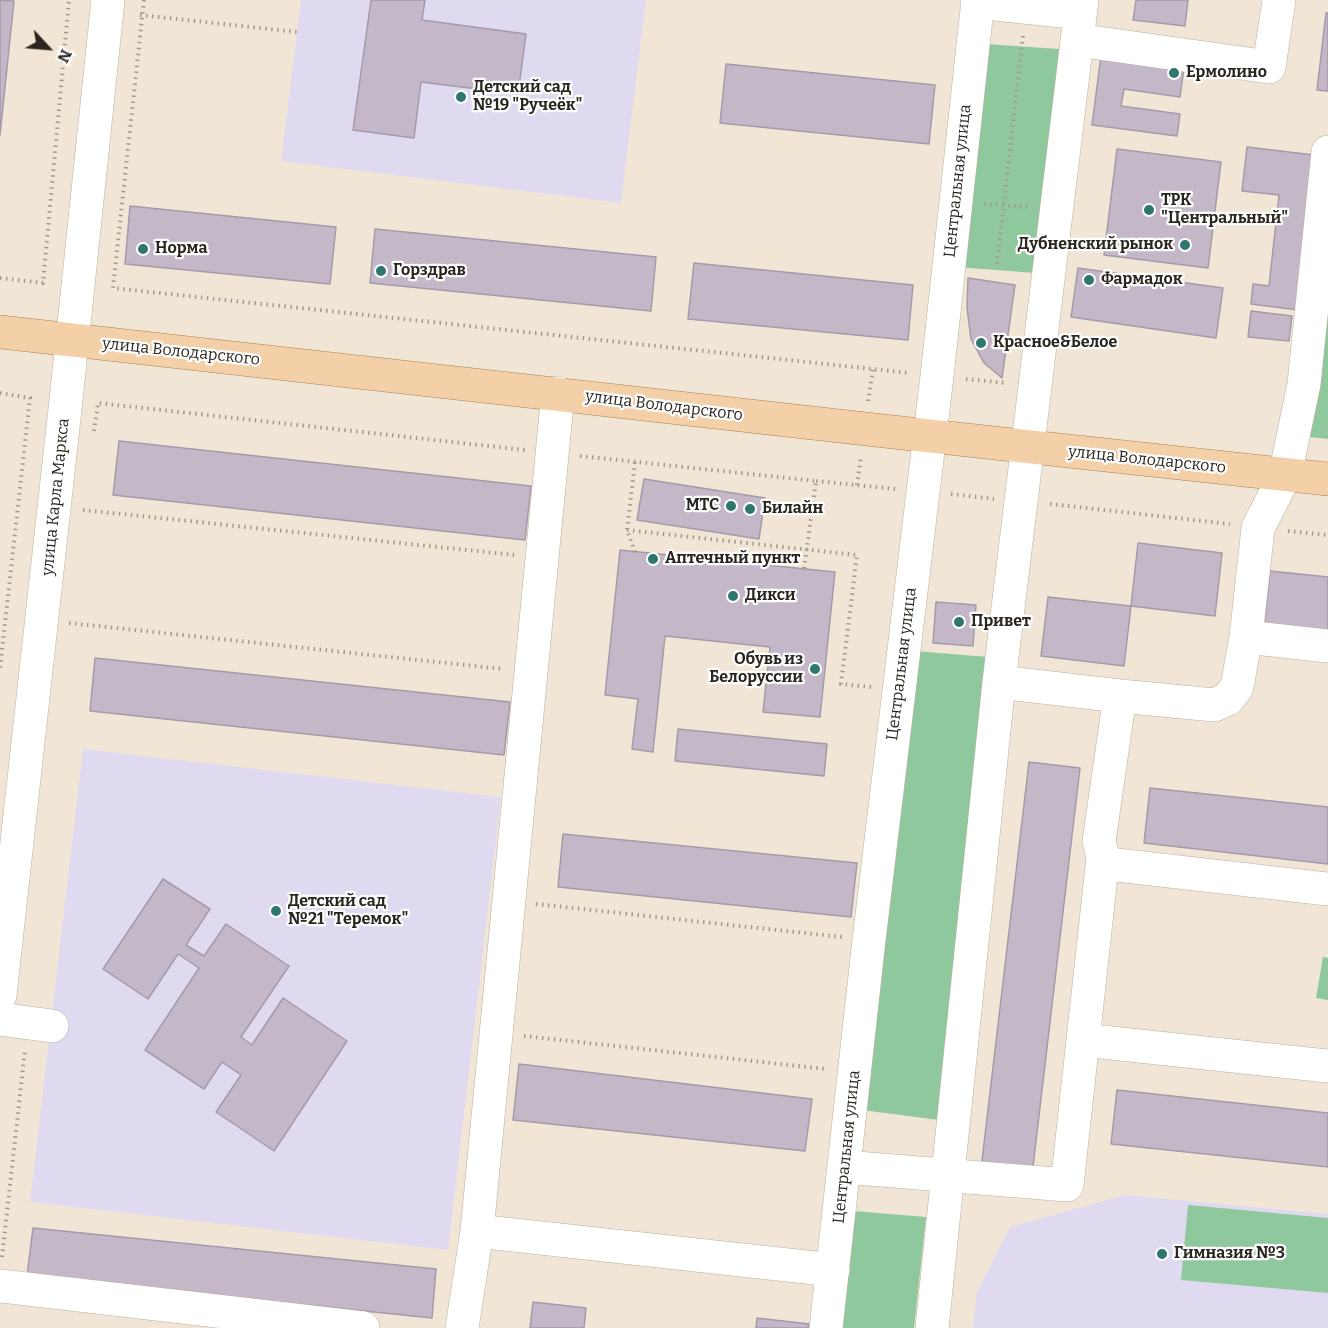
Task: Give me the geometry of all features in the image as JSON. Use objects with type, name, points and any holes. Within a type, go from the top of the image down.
[{"type":"main road","name":"улица Володарского","points":[[0,332],[558,393],[1026,448],[1328,479]]},
{"type":"street","points":[[978,1],[1026,7],[1079,18],[1269,67],[1279,0]]},
{"type":"street","name":"Центральная улица","points":[[826,1328],[869,940],[937,376],[978,1]]},
{"type":"street","name":"улица Карла Маркса","points":[[0,994],[5,896],[42,620],[107,6]]},
{"type":"street","points":[[932,1328],[999,682],[1079,18]]},
{"type":"street","points":[[999,682],[1214,705],[1228,699],[1238,687],[1258,528],[1285,475],[1304,384],[1328,152]]},
{"type":"street","points":[[462,1328],[477,1231],[558,393]]},
{"type":"street","points":[[1246,637],[1328,646]]},
{"type":"street","points":[[844,1167],[1067,1185],[1103,858],[1100,841],[1120,696]]},
{"type":"street","points":[[1103,858],[1108,864],[1328,889]]},
{"type":"street","points":[[0,1019],[52,1026]]},
{"type":"street","points":[[1083,1040],[1328,1066]]},
{"type":"street","points":[[477,1231],[833,1270]]},
{"type":"street","points":[[0,1286],[363,1328]]},
{"type":"path","points":[[0,278],[43,283],[69,0]]},
{"type":"path","points":[[144,0],[113,288],[1034,387]]},
{"type":"path","points":[[107,6],[142,15],[297,32]]},
{"type":"path","points":[[997,264],[1026,7]]},
{"type":"path","points":[[955,202],[1055,209]]},
{"type":"path","points":[[0,393],[30,398],[0,668]]},
{"type":"path","points":[[98,403],[816,481],[804,569]]},
{"type":"path","points":[[635,462],[627,530],[635,552]]},
{"type":"path","points":[[1020,501],[1328,535]]},
{"type":"path","points":[[54,507],[542,557]]},
{"type":"path","points":[[627,530],[857,555],[841,684],[872,687]]},
{"type":"path","points":[[42,620],[531,672]]},
{"type":"path","points":[[509,902],[869,940]]},
{"type":"path","points":[[496,1033],[855,1072]]},
{"type":"shaded area","name":"Детский сад №19 \"Ручеёк\"","points":[[301,0],[646,0],[621,203],[281,161]]},
{"type":"shaded area","name":"Детский сад №21 \"Теремок\"","points":[[83,749],[501,797],[448,1250],[30,1202]]},
{"type":"shaded area","name":"Гимназия №3","points":[[1125,1195],[1328,1214],[1328,1328],[973,1328],[977,1292],[1010,1227]]},
{"type":"green space","points":[[986,44],[1059,49],[1035,273],[957,267]]},
{"type":"green space","points":[[1328,256],[1328,439],[1309,437]]},
{"type":"green space","points":[[915,651],[988,657],[939,1120],[862,1110]]},
{"type":"green space","points":[[1323,957],[1328,958],[1328,1000],[1316,998]]},
{"type":"green space","points":[[1188,1205],[1328,1218],[1328,1293],[1181,1280]]},
{"type":"green space","points":[[853,1211],[926,1217],[914,1328],[841,1328]]},
{"type":"building","points":[[0,0],[14,1],[0,135]]},
{"type":"building","points":[[371,0],[425,0],[422,20],[526,34],[518,94],[421,82],[414,138],[353,130]]},
{"type":"building","points":[[1136,0],[1188,0],[1185,26],[1133,20]]},
{"type":"building","points":[[1326,13],[1328,13],[1328,91],[1317,90]]},
{"type":"building","points":[[1101,56],[1184,68],[1180,97],[1124,89],[1121,106],[1180,114],[1177,136],[1092,125]]},
{"type":"building","points":[[726,64],[935,85],[929,144],[720,123]]},
{"type":"building","points":[[1247,147],[1314,155],[1298,310],[1251,304],[1253,284],[1269,286],[1279,195],[1242,191]]},
{"type":"building","points":[[1117,149],[1221,162],[1208,268],[1104,255]]},
{"type":"building","points":[[130,206],[336,227],[330,284],[125,264]]},
{"type":"building","points":[[375,229],[656,257],[651,311],[370,283]]},
{"type":"building","points":[[694,263],[913,285],[908,340],[688,319]]},
{"type":"building","points":[[1078,268],[1223,288],[1216,338],[1071,317]]},
{"type":"building","points":[[968,278],[1015,285],[1002,378],[984,363],[971,339],[967,308]]},
{"type":"building","points":[[1251,311],[1292,316],[1289,341],[1248,337]]},
{"type":"building","points":[[119,441],[531,486],[525,540],[113,495]]},
{"type":"building","points":[[644,479],[765,498],[759,539],[637,520]]},
{"type":"building","points":[[1138,543],[1222,553],[1215,616],[1131,606]]},
{"type":"building","points":[[620,550],[835,572],[820,717],[763,712],[770,647],[665,636],[653,752],[632,749],[638,699],[605,695]]},
{"type":"building","points":[[1270,571],[1328,577],[1328,633],[1264,627]]},
{"type":"building","points":[[1048,597],[1131,606],[1124,666],[1041,656]]},
{"type":"building","points":[[936,602],[976,605],[973,646],[933,643]]},
{"type":"building","points":[[95,658],[510,702],[504,755],[90,711]]},
{"type":"building","points":[[678,729],[827,744],[824,776],[675,761]]},
{"type":"building","points":[[1029,762],[1080,768],[1032,1175],[981,1169]]},
{"type":"building","points":[[1150,788],[1328,807],[1328,864],[1144,843]]},
{"type":"building","points":[[563,834],[857,863],[851,917],[558,887]]},
{"type":"building","points":[[163,879],[210,909],[186,945],[204,956],[226,924],[289,966],[241,1037],[252,1045],[283,998],[347,1041],[274,1151],[216,1112],[241,1075],[222,1062],[204,1089],[145,1050],[199,968],[178,954],[148,999],[103,969]]},
{"type":"building","points":[[519,1064],[812,1099],[805,1151],[513,1120]]},
{"type":"building","points":[[1117,1090],[1328,1113],[1328,1167],[1111,1144]]},
{"type":"building","points":[[33,1228],[436,1269],[432,1318],[27,1276]]},
{"type":"building","points":[[533,1302],[586,1308],[584,1328],[530,1328]]},
{"type":"building","points":[[757,1318],[809,1324],[808,1328],[756,1328]]},
{"type":"place","name":"Ермолино","points":[[1174,73]]},
{"type":"place","name":"Детский сад №19 \"Ручеёк\"","points":[[461,97]]},
{"type":"place","name":"ТРК \"Центральный\"","points":[[1149,210]]},
{"type":"place","name":"Дубненский рынок","points":[[1185,245]]},
{"type":"place","name":"Норма","points":[[143,249]]},
{"type":"place","name":"Горздрав","points":[[381,271]]},
{"type":"place","name":"Фармадок","points":[[1089,280]]},
{"type":"place","name":"Красное&Белое","points":[[981,343]]},
{"type":"place","name":"МТС","points":[[731,506]]},
{"type":"place","name":"Билайн","points":[[750,509]]},
{"type":"place","name":"Аптечный пункт","points":[[653,559]]},
{"type":"place","name":"Дикси","points":[[733,596]]},
{"type":"place","name":"Привет","points":[[959,622]]},
{"type":"place","name":"Обувь из Белоруссии","points":[[815,669]]},
{"type":"place","name":"Детский сад №21 \"Теремок\"","points":[[276,911]]},
{"type":"place","name":"Гимназия №3","points":[[1162,1254]]}]
